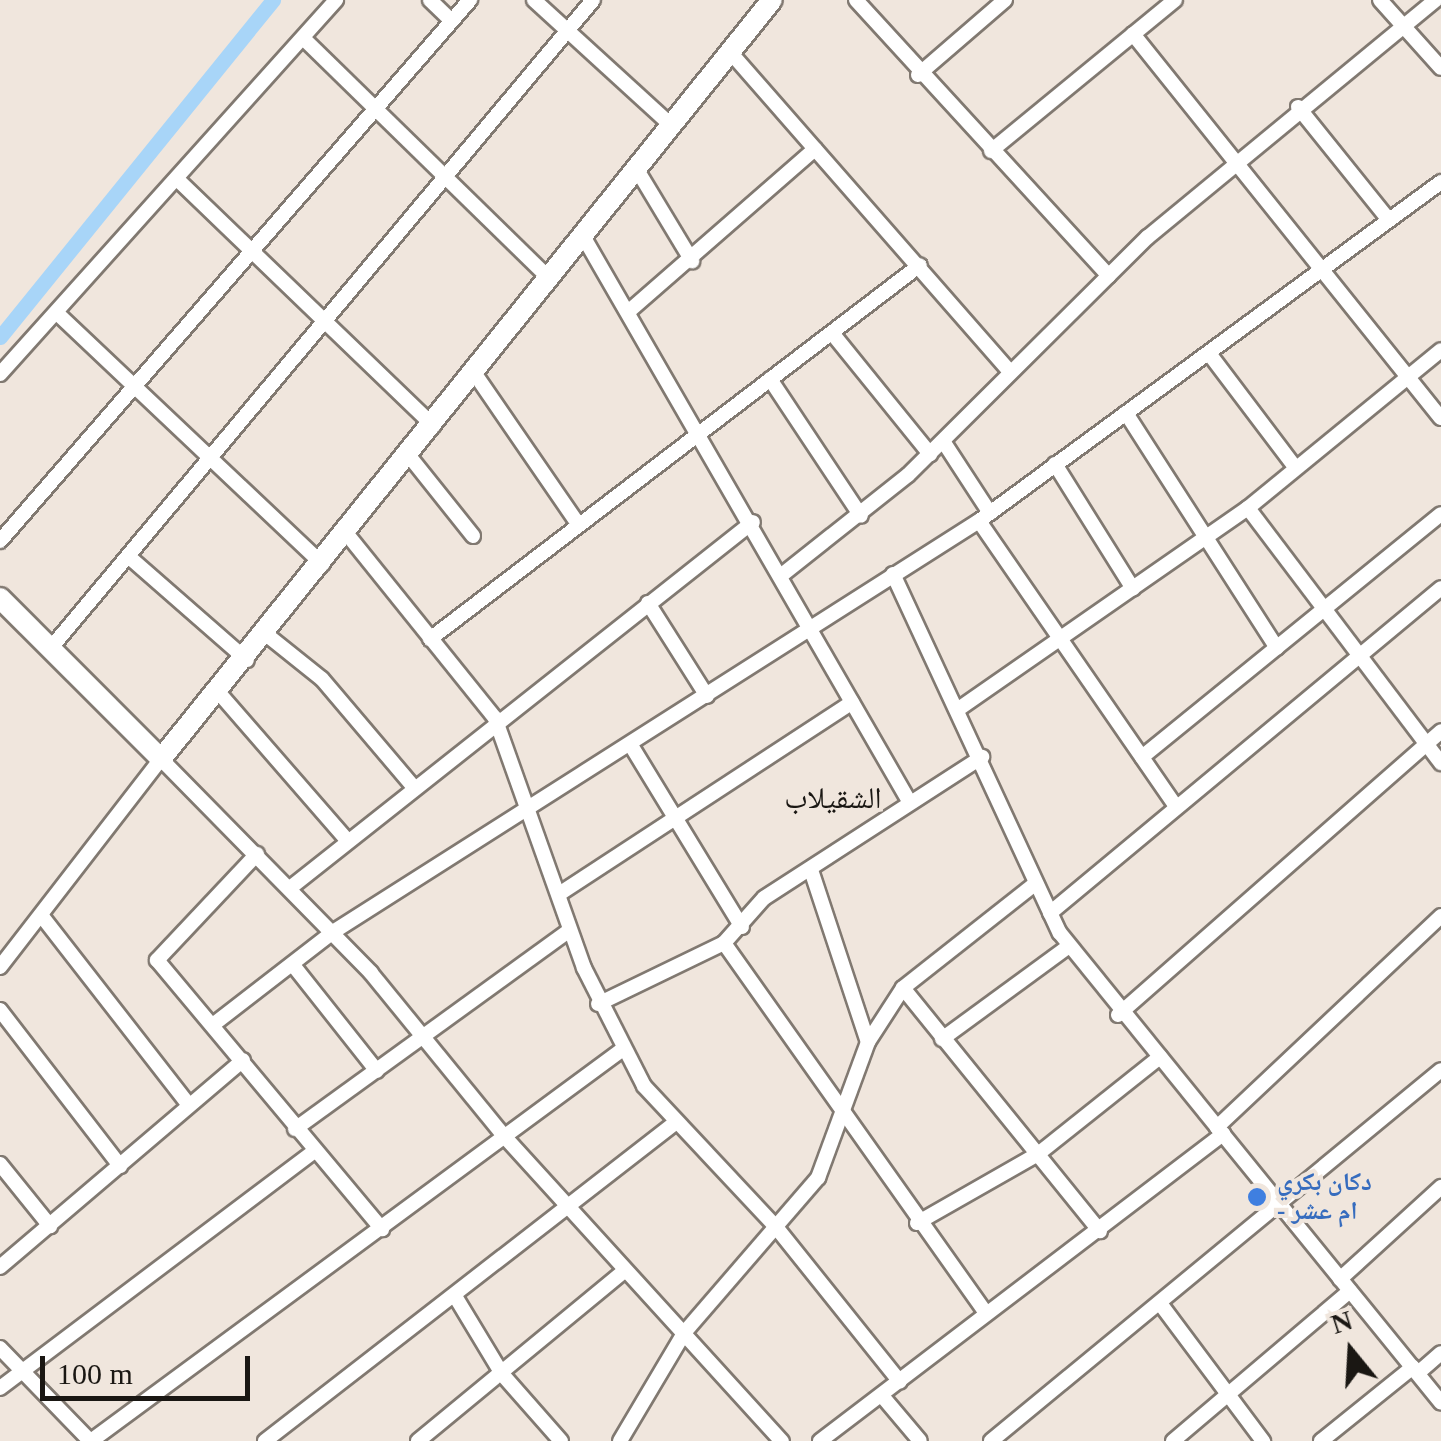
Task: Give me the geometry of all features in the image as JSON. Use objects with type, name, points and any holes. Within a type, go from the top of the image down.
[{"type":"street","points":[[0,374],[58,314],[336,0]]},
{"type":"street","points":[[430,0],[452,21]]},
{"type":"street","points":[[0,542],[470,0]]},
{"type":"street","points":[[534,0],[672,125]]},
{"type":"street","points":[[50,649],[593,0]]},
{"type":"street","points":[[0,966],[161,759],[248,661],[772,0]]},
{"type":"street","points":[[856,0],[918,75],[1109,276]]},
{"type":"street","points":[[918,75],[1005,0]]},
{"type":"street","points":[[991,151],[1174,0]]},
{"type":"street","points":[[1380,0],[1441,68]]},
{"type":"street","points":[[784,574],[861,516],[930,454],[1109,276],[1232,164],[1298,107],[1436,0]]},
{"type":"street","points":[[1134,34],[1232,164],[1441,418]]},
{"type":"street","points":[[304,39],[550,279]]},
{"type":"street","points":[[731,54],[1010,372]]},
{"type":"street","points":[[1298,107],[1388,219]]},
{"type":"street","points":[[628,312],[815,149]]},
{"type":"street","points":[[636,168],[692,260]]},
{"type":"street","points":[[177,179],[434,426]]},
{"type":"street","points":[[214,1024],[333,932],[632,747],[814,624],[984,517],[1126,413],[1212,356],[1441,182]]},
{"type":"street","points":[[584,236],[694,433],[814,624],[852,702],[910,801]]},
{"type":"street","points":[[430,639],[694,433],[920,266]]},
{"type":"street","points":[[58,314],[131,390],[322,564]]},
{"type":"street","points":[[832,334],[930,454]]},
{"type":"street","points":[[960,708],[1248,508],[1441,350]]},
{"type":"street","points":[[1212,356],[1295,467]]},
{"type":"street","points":[[475,374],[578,524]]},
{"type":"street","points":[[770,379],[861,516]]},
{"type":"street","points":[[1126,413],[1277,648]]},
{"type":"street","points":[[943,442],[1060,640],[1176,807]]},
{"type":"street","points":[[410,457],[473,536]]},
{"type":"street","points":[[1055,464],[1133,589]]},
{"type":"street","points":[[1248,508],[1358,659],[1441,764]]},
{"type":"street","points":[[1142,757],[1441,514]]},
{"type":"street","points":[[290,888],[494,718],[752,522]]},
{"type":"street","points":[[347,534],[494,718],[532,810],[569,931],[598,1004],[623,1049],[675,1123],[776,1227],[900,1382]]},
{"type":"street","points":[[128,556],[248,661]]},
{"type":"street","points":[[894,574],[960,708],[1068,946],[1118,1015],[1160,1057],[1441,1403]]},
{"type":"street","points":[[1050,913],[1441,588]]},
{"type":"street","points":[[0,598],[333,932],[426,1034],[504,1136],[782,1441]]},
{"type":"street","points":[[648,604],[707,696]]},
{"type":"street","points":[[267,636],[322,679],[412,784]]},
{"type":"street","points":[[220,694],[346,839]]},
{"type":"street","points":[[559,894],[678,820],[852,702]]},
{"type":"street","points":[[1118,1015],[1441,732]]},
{"type":"street","points":[[632,747],[742,927]]},
{"type":"street","points":[[598,1004],[724,943],[742,927],[752,907],[982,757]]},
{"type":"street","points":[[257,854],[158,960],[382,1229]]},
{"type":"street","points":[[810,870],[868,1042]]},
{"type":"street","points":[[620,1441],[684,1334],[818,1178],[868,1042],[902,988],[1036,882]]},
{"type":"street","points":[[41,916],[188,1104]]},
{"type":"street","points":[[820,1441],[1100,1231],[1220,1131],[1441,916]]},
{"type":"street","points":[[296,1130],[569,931]]},
{"type":"street","points":[[724,943],[842,1118],[986,1313]]},
{"type":"street","points":[[942,1038],[1068,946]]},
{"type":"street","points":[[293,965],[377,1072]]},
{"type":"street","points":[[902,988],[1100,1231]]},
{"type":"street","points":[[0,1010],[120,1166]]},
{"type":"street","points":[[0,1348],[90,1441],[623,1049]]},
{"type":"street","points":[[917,1223],[1038,1154],[1160,1057]]},
{"type":"street","points":[[0,1267],[243,1060]]},
{"type":"street","points":[[991,1441],[1162,1306],[1441,1070]]},
{"type":"street","points":[[265,1441],[675,1123]]},
{"type":"street","points":[[0,1388],[314,1151]]},
{"type":"street","points":[[0,1164],[50,1226]]},
{"type":"street","points":[[1172,1441],[1228,1395],[1345,1285],[1441,1186]]},
{"type":"street","points":[[418,1441],[624,1271]]},
{"type":"street","points":[[455,1296],[502,1374],[561,1441]]},
{"type":"street","points":[[1162,1306],[1264,1441]]},
{"type":"street","points":[[1321,1441],[1441,1353]]},
{"type":"street","points":[[883,1397],[920,1441]]},
{"type":"waterway","points":[[0,337],[273,0]]},
{"type":"place","name":"دكان بكري - ام عشر","points":[[1257,1197]]},
{"type":"district","name":"الشقيلاب","points":[[833,798]]}]
